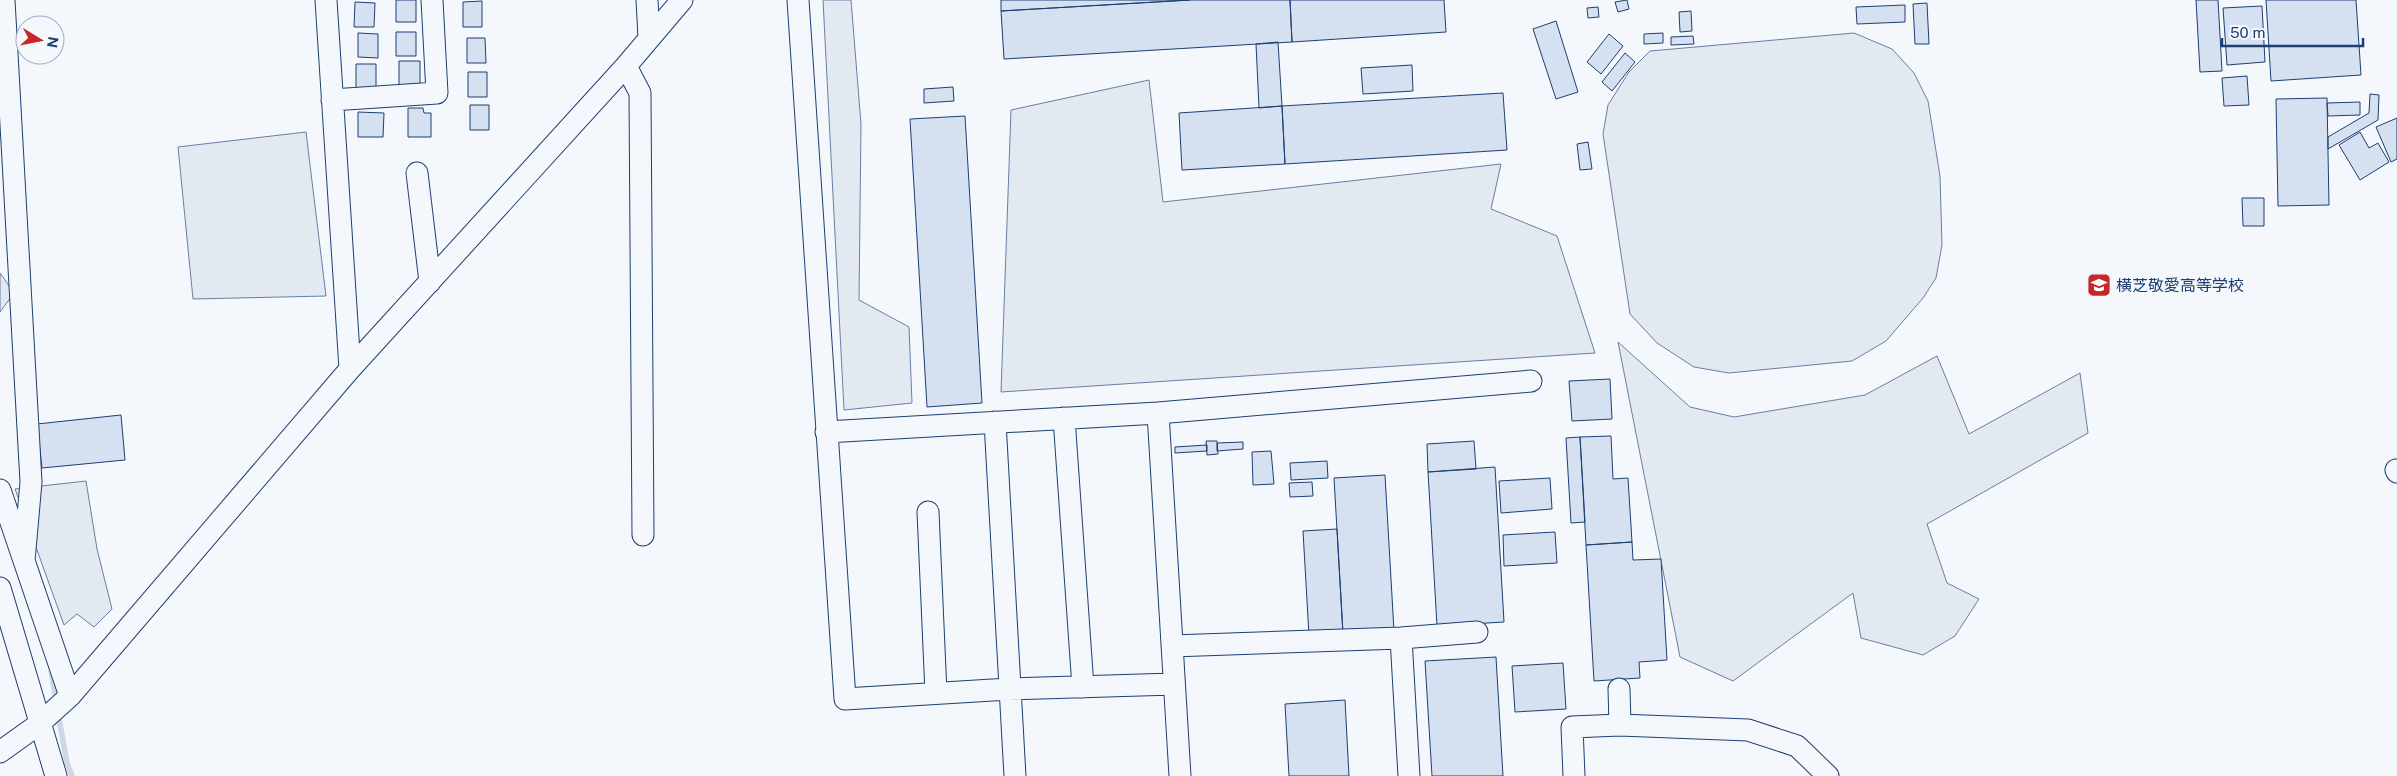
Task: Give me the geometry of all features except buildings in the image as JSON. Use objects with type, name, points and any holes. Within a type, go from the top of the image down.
[{"type":"street","points":[[4,0],[31,482],[24,562]]},
{"type":"street","points":[[326,0],[350,369]]},
{"type":"street","points":[[332,100],[437,93],[432,0]]},
{"type":"street","points":[[647,0],[649,38]]},
{"type":"street","points":[[0,752],[39,724],[70,696],[350,369],[626,66],[682,0]]},
{"type":"street","points":[[798,0],[845,698],[1009,688],[1174,684]]},
{"type":"street","points":[[626,66],[640,93],[644,535]]},
{"type":"street","points":[[417,174],[430,282]]},
{"type":"street","points":[[826,432],[1158,412],[1531,381]]},
{"type":"street","points":[[1158,412],[1180,776]]},
{"type":"street","points":[[1064,418],[1083,687]]},
{"type":"street","points":[[995,422],[1015,776]]},
{"type":"street","points":[[0,490],[70,696]]},
{"type":"street","points":[[928,512],[936,693]]},
{"type":"street","points":[[0,588],[56,776]]},
{"type":"street","points":[[1172,646],[1400,638],[1477,632]]},
{"type":"street","points":[[1400,638],[1409,776]]},
{"type":"street","points":[[1619,689],[1620,725]]},
{"type":"street","points":[[1574,776],[1572,726],[1620,725],[1748,730],[1797,746],[1828,776]]},
{"type":"shaded area","points":[[823,0],[851,0],[861,124],[859,300],[909,327],[912,403],[844,410]]},
{"type":"shaded area","points":[[1854,33],[1892,49],[1914,73],[1928,101],[1940,176],[1942,245],[1936,278],[1923,298],[1886,341],[1852,361],[1729,373],[1694,367],[1657,343],[1630,314],[1603,134],[1608,105],[1629,72],[1650,51]]},
{"type":"shaded area","points":[[1149,80],[1163,202],[1501,164],[1491,209],[1557,236],[1595,353],[1001,392],[1011,110]]},
{"type":"shaded area","points":[[306,132],[326,296],[193,299],[178,147]]},
{"type":"shaded area","points":[[0,273],[14,293],[0,312]]},
{"type":"shaded area","points":[[1618,342],[1690,407],[1734,417],[1865,395],[1937,356],[1969,434],[2080,373],[2088,433],[1927,524],[1947,583],[1979,599],[1955,636],[1923,655],[1861,638],[1853,593],[1733,681],[1680,657]]},
{"type":"shaded area","points":[[86,481],[97,549],[112,609],[94,627],[77,614],[64,625],[15,489]]},
{"type":"waterway","points":[[51,669],[56,701]]},
{"type":"waterway","points":[[58,713],[67,763],[72,776]]},
{"type":"place","name":"横芝敬愛高等学校","points":[[2099,285]]}]
